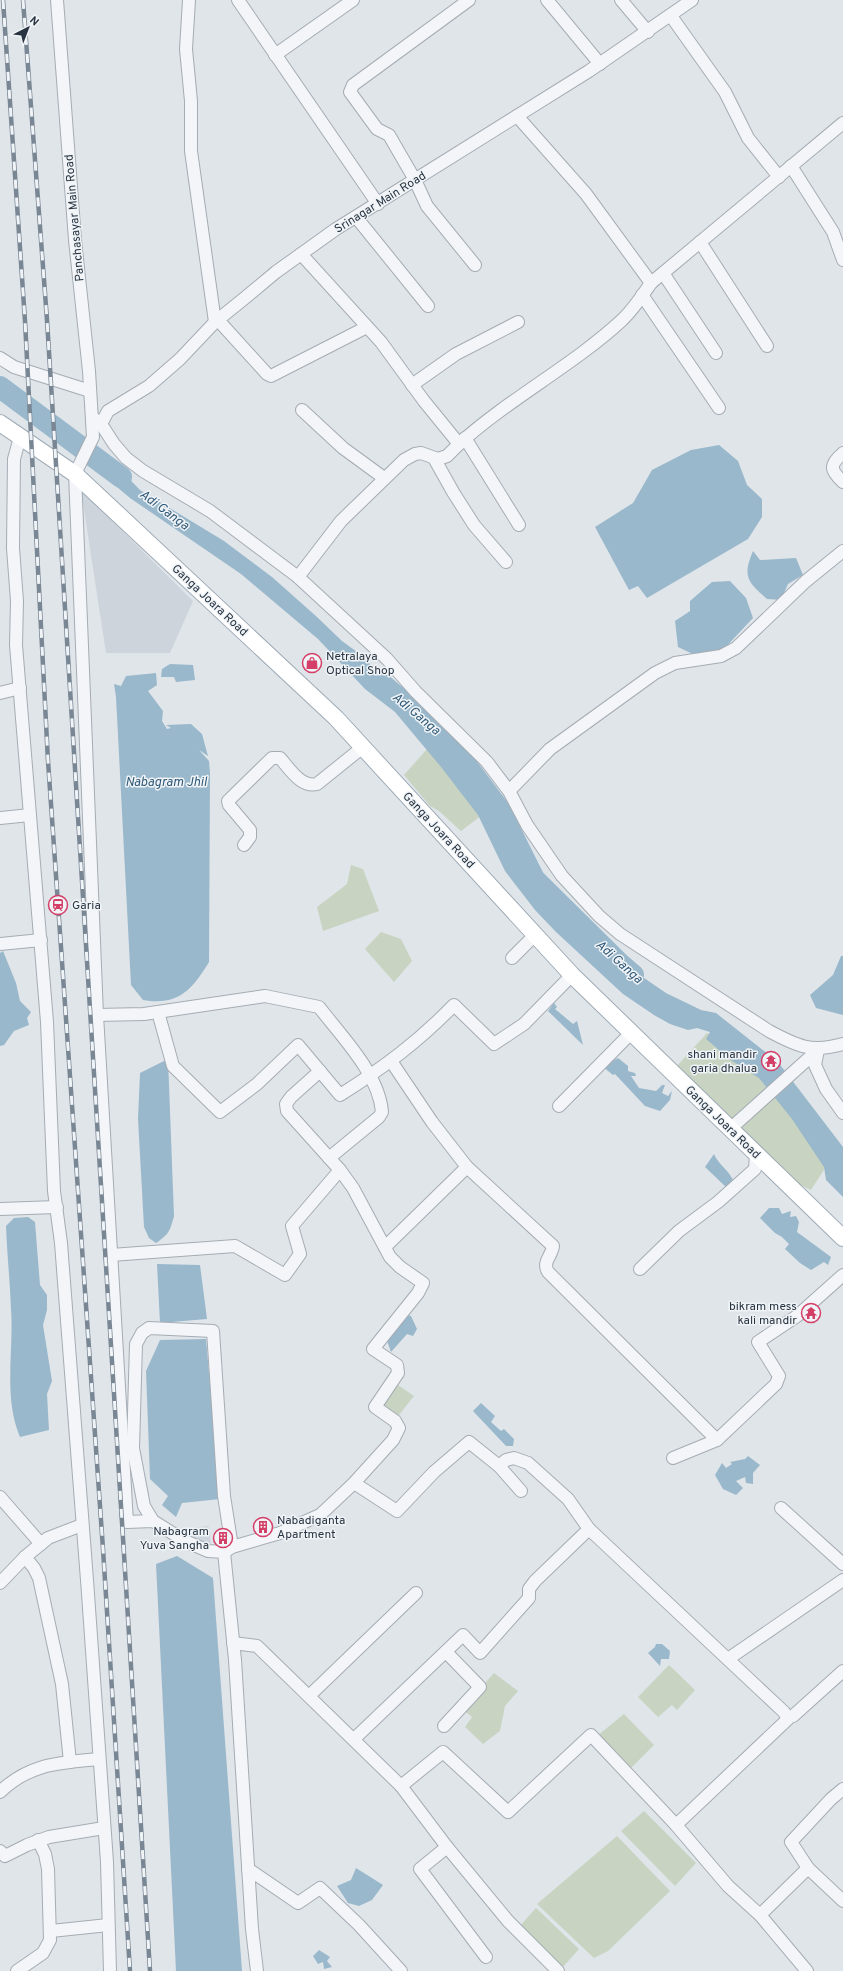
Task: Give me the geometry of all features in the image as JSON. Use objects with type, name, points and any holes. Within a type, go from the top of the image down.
[{"type":"main road","name":"Ganga Joara Road","points":[[0,423],[74,474],[336,718],[572,975],[843,1238]]},
{"type":"street","name":"Panchasayar Main Road","points":[[57,0],[74,233],[90,391],[96,420],[93,437],[74,474]]},
{"type":"street","points":[[189,0],[186,49],[191,101],[191,151],[217,321],[267,374],[271,376],[367,327]]},
{"type":"street","points":[[238,0],[378,204]]},
{"type":"street","points":[[275,55],[353,0]]},
{"type":"street","points":[[469,0],[353,85],[350,92],[377,129],[389,135],[415,180],[427,206],[475,265]]},
{"type":"street","points":[[547,0],[600,64]]},
{"type":"street","points":[[621,0],[648,32]]},
{"type":"street","name":"Srinagar Main Road","points":[[96,420],[149,386],[180,359],[217,321],[301,254],[356,217],[600,64],[692,0]]},
{"type":"street","points":[[671,16],[725,92],[748,138],[779,177]]},
{"type":"street","points":[[517,116],[586,194],[651,283]]},
{"type":"street","points":[[298,578],[341,521],[404,460],[415,454],[421,453],[438,459],[447,456],[494,414],[598,339],[621,320],[651,283],[843,123]]},
{"type":"street","points":[[791,166],[832,232],[843,260]]},
{"type":"street","points":[[356,217],[428,306]]},
{"type":"street","points":[[700,242],[766,346]]},
{"type":"street","points":[[301,254],[367,327],[412,384],[462,441],[519,526]]},
{"type":"street","points":[[663,273],[716,353]]},
{"type":"street","points":[[642,295],[718,408]]},
{"type":"street","points":[[412,384],[456,354],[518,322]]},
{"type":"street","points":[[0,358],[14,367],[90,391]]},
{"type":"street","points":[[302,410],[343,448],[384,478]]},
{"type":"street","points":[[96,420],[126,458],[144,471],[210,511],[298,578],[386,659],[487,762],[509,791],[527,824],[562,876],[578,895],[620,934],[769,1031],[791,1043],[818,1050],[843,1044]]},
{"type":"street","points":[[20,437],[14,458],[13,548],[17,601],[16,645],[41,940],[56,1208],[61,1243],[104,1828],[110,1971]]},
{"type":"street","points":[[843,453],[836,459],[832,466],[834,474],[843,482]]},
{"type":"street","points":[[434,458],[474,525],[506,562]]},
{"type":"street","points":[[74,474],[97,1015],[128,1522],[153,1521]]},
{"type":"street","points":[[509,791],[550,749],[656,673],[675,662],[722,656],[736,648],[806,581],[843,551]]},
{"type":"street","points":[[0,693],[20,688]]},
{"type":"street","points":[[244,845],[250,837],[250,830],[229,805],[228,801],[272,758],[280,758],[304,784],[313,785],[362,747]]},
{"type":"street","points":[[0,818],[30,815]]},
{"type":"street","points":[[512,958],[535,935]]},
{"type":"street","points":[[0,944],[41,940]]},
{"type":"street","points":[[158,1012],[173,1066],[220,1112],[257,1084],[298,1045],[340,1096],[371,1076],[421,1038],[454,1005],[494,1044],[524,1024],[572,975]]},
{"type":"street","points":[[97,1015],[158,1012],[265,996],[319,1007],[371,1076],[382,1105],[382,1112],[379,1117],[329,1158]]},
{"type":"street","points":[[559,1106],[631,1033]]},
{"type":"street","points":[[730,1129],[818,1050]]},
{"type":"street","points":[[818,1050],[815,1065],[826,1089],[843,1113]]},
{"type":"street","points":[[391,1061],[432,1122],[467,1167],[553,1246],[553,1252],[546,1261],[545,1267],[548,1272],[717,1440]]},
{"type":"street","points":[[257,1971],[248,1869],[228,1550],[213,1331],[149,1328],[142,1333],[136,1344],[133,1448],[144,1506],[153,1521],[185,1541],[208,1551],[228,1550],[280,1533],[320,1516],[354,1483],[393,1440],[399,1428],[395,1421],[375,1407],[398,1373],[397,1365],[373,1349],[418,1293],[423,1284],[400,1267],[390,1257],[356,1193],[340,1170],[295,1122],[288,1111],[286,1104],[291,1097],[320,1071]]},
{"type":"street","points":[[640,1269],[679,1231],[718,1202],[755,1169],[756,1154]]},
{"type":"street","points":[[385,1247],[467,1167]]},
{"type":"street","points":[[111,1256],[235,1246],[286,1275],[300,1254],[292,1226],[340,1170]]},
{"type":"street","points":[[0,1209],[56,1208]]},
{"type":"street","points":[[673,1458],[717,1440],[776,1384],[779,1376],[758,1342],[797,1316],[843,1275]]},
{"type":"street","points":[[354,1483],[397,1512],[434,1472],[469,1442],[498,1466],[521,1491]]},
{"type":"street","points":[[498,1466],[506,1460],[514,1458],[528,1463],[568,1499],[589,1529],[788,1717]]},
{"type":"street","points":[[0,1497],[40,1544]]},
{"type":"street","points":[[781,1508],[843,1564]]},
{"type":"street","points":[[0,1583],[25,1557],[48,1538],[82,1525]]},
{"type":"street","points":[[354,1739],[463,1635],[480,1654],[529,1598],[529,1589],[535,1581],[589,1529]]},
{"type":"street","points":[[25,1557],[34,1568],[39,1578],[62,1684],[70,1762]]},
{"type":"street","points":[[728,1659],[843,1580]]},
{"type":"street","points":[[309,1696],[416,1593]]},
{"type":"street","points":[[233,1643],[257,1646],[401,1786],[447,1847],[508,1921],[558,1971]]},
{"type":"street","points":[[444,1726],[480,1687],[446,1652]]},
{"type":"street","points":[[676,1825],[770,1734],[787,1721],[788,1717],[793,1716],[843,1671]]},
{"type":"street","points":[[401,1786],[443,1752],[508,1812],[591,1735],[676,1825],[728,1886],[760,1915],[807,1971]]},
{"type":"street","points":[[0,1792],[18,1777],[34,1769],[51,1764],[99,1759]]},
{"type":"street","points":[[843,1789],[831,1799],[791,1842],[808,1868],[843,1900]]},
{"type":"street","points":[[0,1851],[5,1856],[38,1840],[63,1834],[104,1828]]},
{"type":"street","points":[[17,1971],[47,1948],[50,1940],[51,1931],[48,1870],[45,1854],[38,1840]]},
{"type":"street","points":[[447,1847],[420,1869],[486,1957]]},
{"type":"street","points":[[760,1915],[808,1868]]},
{"type":"street","points":[[248,1869],[298,1903],[320,1888],[359,1925],[401,1971]]},
{"type":"street","points":[[51,1931],[108,1925]]},
{"type":"shaded area","points":[[81,490],[193,601],[170,653],[106,653]]},
{"type":"shaded area","points":[[208,1526],[211,1547],[193,1540],[194,1528]]},
{"type":"green space","points":[[427,749],[482,815],[461,831],[439,811],[430,806],[404,775]]},
{"type":"green space","points":[[351,865],[363,869],[379,911],[323,931],[317,907],[347,884]]},
{"type":"green space","points":[[381,932],[401,939],[412,961],[394,982],[365,949]]},
{"type":"green space","points":[[707,1033],[751,1057],[829,1162],[811,1190],[794,1182],[676,1067]]},
{"type":"green space","points":[[392,1381],[414,1396],[395,1420],[376,1406]]},
{"type":"green space","points":[[669,1665],[695,1690],[677,1710],[672,1705],[658,1717],[638,1697]]},
{"type":"green space","points":[[494,1673],[518,1691],[505,1706],[500,1731],[483,1744],[465,1727],[472,1717],[462,1709]]},
{"type":"green space","points":[[624,1714],[654,1745],[629,1770],[597,1736]]},
{"type":"green space","points":[[644,1811],[696,1863],[675,1886],[621,1831]]},
{"type":"green space","points":[[617,1836],[670,1891],[608,1951],[594,1958],[537,1904]]},
{"type":"green space","points":[[536,1908],[579,1949],[562,1968],[520,1926]]},
{"type":"water","points":[[719,445],[738,461],[747,485],[762,499],[762,517],[748,539],[647,598],[638,586],[629,590],[595,527],[633,503],[652,470],[691,450]]},
{"type":"water","points":[[98,450],[104,453],[140,490],[224,541],[272,577],[342,641],[364,657],[404,706],[421,719],[453,751],[500,817],[541,884],[572,921],[609,954],[666,993],[701,1010],[716,1013],[778,1062],[843,1147],[843,1197],[826,1180],[824,1167],[792,1119],[759,1078],[732,1061],[706,1039],[710,1032],[697,1028],[688,1030],[670,1024],[623,994],[556,932],[535,910],[505,871],[478,815],[441,767],[395,712],[365,689],[318,639],[241,574],[130,498],[98,471]]},
{"type":"water","points":[[753,551],[760,560],[796,558],[803,575],[788,584],[781,600],[767,599],[751,583],[748,567]]},
{"type":"water","points":[[730,581],[746,598],[753,618],[723,650],[699,657],[678,647],[675,621],[690,611],[690,601],[712,582]]},
{"type":"water","points":[[170,664],[193,665],[195,680],[176,682],[174,677],[161,677],[162,669]]},
{"type":"water","name":"Nabagram Jhil","points":[[156,673],[157,685],[148,691],[163,711],[162,721],[167,729],[171,728],[166,725],[191,724],[202,734],[208,756],[199,750],[209,761],[210,773],[209,962],[190,988],[183,994],[166,1001],[143,1000],[131,985],[116,697],[114,684],[121,686],[126,676]]},
{"type":"water","points":[[3,951],[16,983],[20,1001],[31,1012],[27,1018],[29,1025],[14,1031],[4,1045],[0,1046],[0,953]]},
{"type":"water","points":[[841,956],[843,956],[843,1015],[816,1008],[810,995],[833,975]]},
{"type":"water","points":[[554,1003],[557,1007],[555,1009],[573,1024],[577,1021],[583,1045],[548,1011]]},
{"type":"water","points":[[618,1058],[628,1066],[628,1071],[635,1073],[636,1076],[631,1076],[639,1088],[656,1091],[662,1085],[665,1085],[662,1093],[668,1096],[672,1091],[670,1100],[660,1111],[645,1106],[615,1074],[613,1075],[602,1066]]},
{"type":"water","points":[[168,1059],[174,1216],[168,1232],[156,1243],[149,1238],[144,1227],[138,1119],[140,1073]]},
{"type":"water","points":[[714,1154],[730,1175],[734,1183],[727,1188],[705,1167]]},
{"type":"water","points":[[769,1208],[779,1208],[782,1214],[791,1211],[790,1217],[796,1216],[799,1222],[797,1232],[831,1257],[828,1265],[824,1262],[811,1270],[800,1263],[785,1249],[789,1244],[760,1218]]},
{"type":"water","points":[[28,1217],[35,1222],[40,1285],[47,1295],[47,1310],[43,1325],[52,1381],[47,1394],[49,1430],[20,1437],[15,1422],[10,1390],[12,1325],[6,1226],[14,1218]]},
{"type":"water","points":[[157,1264],[200,1265],[207,1319],[160,1323]]},
{"type":"water","points":[[404,1314],[411,1316],[417,1329],[413,1336],[407,1334],[391,1352],[385,1335]]},
{"type":"water","points":[[206,1339],[220,1499],[182,1503],[176,1517],[162,1505],[168,1496],[150,1479],[146,1371],[160,1340]]},
{"type":"water","points":[[481,1403],[495,1416],[491,1422],[501,1431],[504,1429],[514,1439],[513,1446],[506,1446],[473,1411]]},
{"type":"water","points":[[748,1456],[760,1465],[753,1473],[753,1484],[746,1483],[745,1477],[736,1481],[743,1488],[736,1495],[723,1489],[715,1475],[722,1463],[726,1468],[732,1464],[730,1462],[745,1459]]},
{"type":"water","points":[[177,1556],[213,1578],[242,1971],[176,1971],[156,1564]]},
{"type":"water","points":[[656,1644],[662,1644],[670,1651],[669,1659],[661,1659],[660,1666],[648,1653],[655,1647]]},
{"type":"water","points":[[356,1868],[383,1885],[372,1900],[359,1906],[348,1903],[337,1886],[351,1880]]},
{"type":"water","points":[[319,1950],[330,1957],[327,1961],[332,1967],[324,1969],[323,1962],[318,1964],[313,1956]]},
{"type":"waterway","name":"Adi Ganga","points":[[0,387],[121,477]]},
{"type":"waterway","name":"Adi Ganga","points":[[372,676],[445,737],[499,809],[534,879],[633,975]]},
{"type":"railway","points":[[3,0],[25,321],[48,761],[103,1549],[130,1971]]},
{"type":"railway","points":[[23,0],[47,320],[150,1971]]},
{"type":"place","name":"Netralaya Optical Shop","points":[[312,663]]},
{"type":"place","name":"Garia","points":[[58,905]]},
{"type":"place","name":"shani mandir garia dhalua","points":[[771,1061]]},
{"type":"place","name":"bikram mess kali mandir","points":[[811,1313]]},
{"type":"place","name":"Nabadiganta Apartment","points":[[263,1527]]},
{"type":"place","name":"Nabagram Yuva Sangha","points":[[223,1538]]}]
